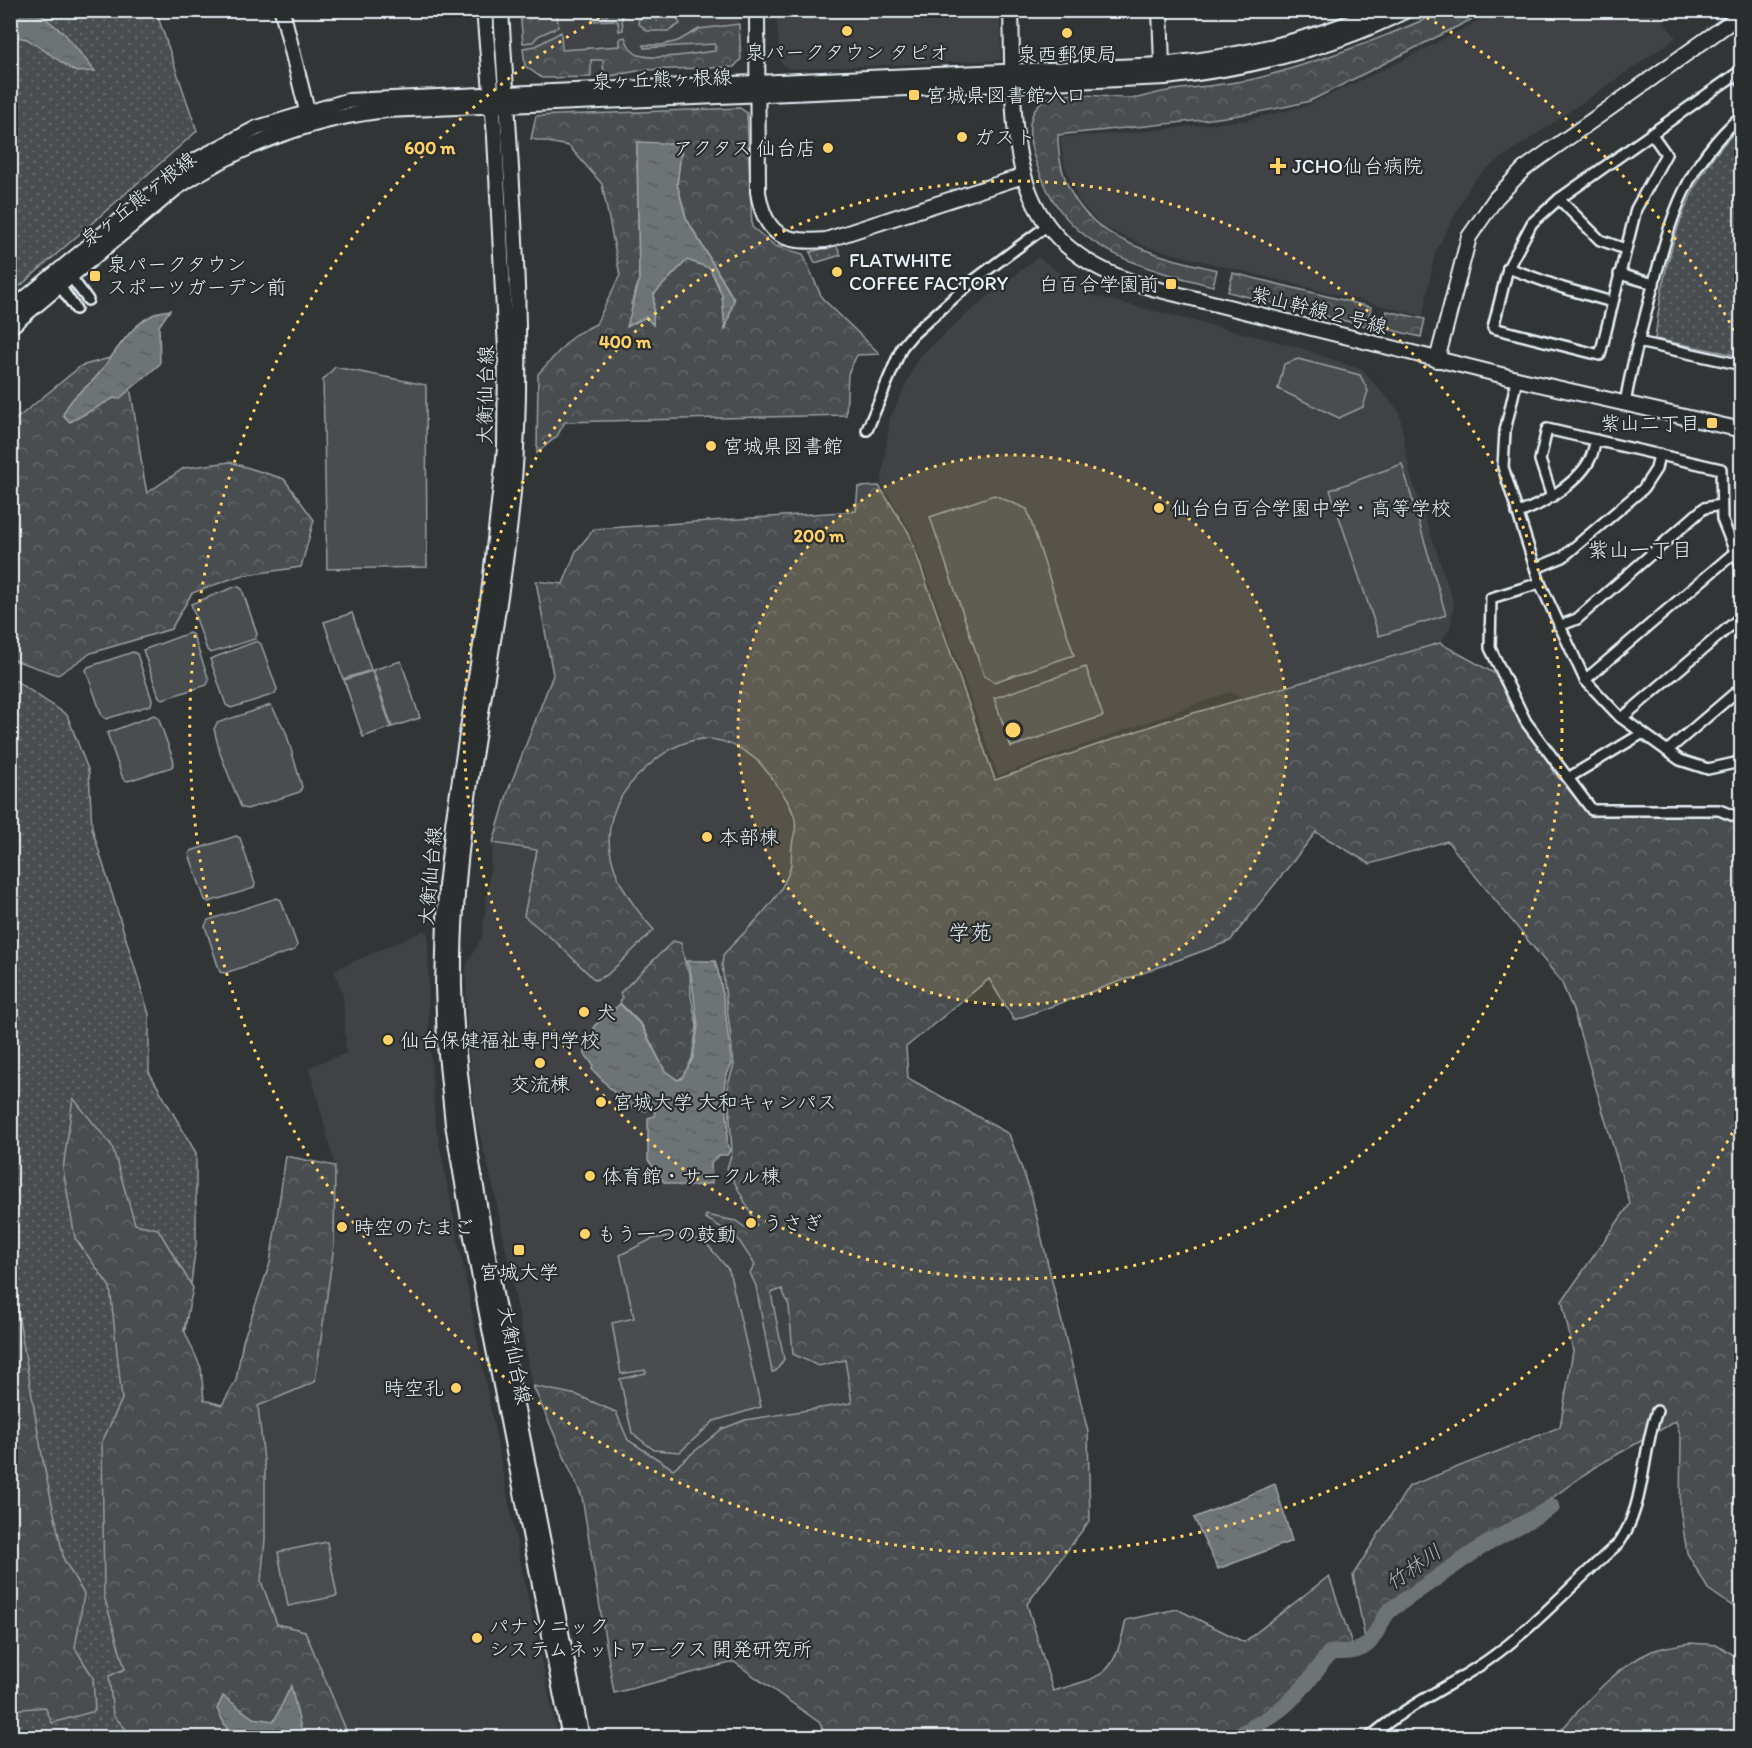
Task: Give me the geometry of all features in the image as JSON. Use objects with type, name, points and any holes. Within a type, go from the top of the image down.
[{"type":"main road","points":[[282,10],[308,117]]},
{"type":"main road","name":"大衡仙台線","points":[[484,10],[498,100],[518,372],[513,487],[453,824],[446,886],[443,986],[447,1074],[472,1237],[570,1737]]},
{"type":"main road","name":"大衡仙台線","points":[[498,100],[501,10]]},
{"type":"main road","points":[[757,10],[758,192],[761,211],[769,226],[783,238],[803,242],[826,240],[1023,176]]},
{"type":"main road","name":"紫山幹線２号線","points":[[1011,10],[1016,136],[1023,176],[1037,209],[1048,225],[1075,254],[1096,268],[1117,278],[1437,360],[1625,405],[1742,430]]},
{"type":"main road","points":[[1160,10],[1162,65]]},
{"type":"main road","name":"泉ヶ丘熊ヶ根線","points":[[1013,79],[1233,56],[1275,47],[1336,28],[1380,10]]},
{"type":"main road","name":"泉ヶ丘熊ヶ根線","points":[[10,327],[64,276],[176,188],[201,171],[308,117],[498,100],[1013,79],[1166,77],[1243,66],[1323,45],[1407,10]]},
{"type":"main road","points":[[1437,360],[1469,237],[1496,198],[1524,169],[1742,14]]},
{"type":"main road","name":"泉ヶ丘熊ヶ根線","points":[[10,311],[64,276]]},
{"type":"main road","name":"大衡仙台線","points":[[499,565],[463,836],[454,946],[455,1024],[477,1203],[582,1737]]},
{"type":"street","points":[[1651,133],[1666,154],[1636,209],[1600,355],[1493,328],[1508,268],[1532,223],[1559,199],[1651,133],[1736,74],[1742,82]]},
{"type":"street","points":[[1625,405],[1638,342],[1664,242],[1689,177],[1730,126],[1742,115]]},
{"type":"street","points":[[1559,199],[1600,240],[1625,249]]},
{"type":"street","points":[[867,430],[902,347],[912,334],[974,280],[1048,225]]},
{"type":"street","points":[[1508,268],[1563,288],[1612,302]]},
{"type":"street","points":[[1619,274],[1654,284]]},
{"type":"street","points":[[64,276],[88,300]]},
{"type":"street","points":[[64,276],[76,309]]},
{"type":"street","points":[[1638,342],[1742,365]]},
{"type":"street","points":[[1517,379],[1505,431],[1503,467],[1540,583],[1585,680],[1622,718],[1680,760],[1708,769],[1735,763],[1742,758]]},
{"type":"street","points":[[1552,497],[1540,460],[1547,429],[1721,469],[1722,519],[1742,569]]},
{"type":"street","points":[[1517,513],[1534,508],[1552,497],[1590,460],[1596,440]]},
{"type":"street","points":[[1536,568],[1563,557],[1644,489],[1656,469],[1659,454]]},
{"type":"street","points":[[1559,626],[1577,618],[1704,508],[1721,505]]},
{"type":"street","points":[[1585,680],[1734,553]]},
{"type":"street","points":[[1540,583],[1491,598],[1490,648],[1526,722],[1592,810],[1719,810],[1742,819]]},
{"type":"street","points":[[1622,718],[1742,616]]},
{"type":"street","points":[[1668,751],[1742,687]]},
{"type":"street","points":[[1568,778],[1643,733]]},
{"type":"street","points":[[1369,1737],[1386,1723],[1487,1660],[1510,1643],[1619,1543],[1628,1530],[1637,1503],[1657,1411]]},
{"type":"shaded area","points":[[520,11],[738,11],[741,59],[734,67],[643,70],[616,77],[542,78],[525,66]]},
{"type":"shaded area","points":[[776,11],[999,11],[1002,60],[789,69],[780,62]]},
{"type":"shaded area","name":"JCHO仙台病院","points":[[1497,11],[1656,11],[1676,38],[1486,169],[1471,184],[1435,253],[1423,316],[1150,248],[1101,226],[1079,201],[1064,163],[1060,137],[1129,133],[1247,120],[1306,106],[1405,59]]},
{"type":"shaded area","name":"仙台白百合学園中学・高等学校","points":[[1038,257],[1090,295],[1298,347],[1362,370],[1399,411],[1410,473],[1454,603],[1451,626],[1440,643],[1254,704],[1230,692],[998,776],[911,531],[881,484],[890,418],[919,357],[969,312]]},
{"type":"shaded area","name":"宮城大学 大和キャンパス","points":[[702,739],[716,740],[745,751],[761,764],[788,801],[797,831],[792,843],[790,869],[782,885],[768,906],[723,954],[734,1065],[728,1084],[732,1153],[727,1168],[757,1225],[747,1229],[736,1221],[713,1220],[736,1236],[755,1265],[750,1273],[784,1359],[771,1293],[783,1289],[789,1306],[791,1344],[800,1359],[812,1365],[832,1364],[845,1360],[852,1403],[745,1420],[722,1429],[673,1469],[628,1440],[616,1412],[577,1395],[533,1386],[494,1190],[477,1124],[467,1041],[466,966],[482,937],[493,843],[537,850],[524,916],[556,942],[607,975],[654,930],[628,899],[612,864],[610,836],[615,808],[634,778],[658,757],[686,742]]},
{"type":"shaded area","points":[[423,931],[428,933],[429,1028],[435,1121],[519,1555],[558,1737],[349,1737],[305,1631],[277,1625],[261,1581],[265,1540],[258,1405],[315,1382],[334,1245],[335,1166],[309,1067],[346,1053],[343,995],[334,970]]},
{"type":"green space","points":[[11,11],[156,11],[197,131],[11,294]]},
{"type":"green space","points":[[520,11],[557,11],[558,27],[538,36],[533,42],[523,43]]},
{"type":"green space","points":[[591,11],[598,11],[605,17],[612,11],[624,11],[623,30],[619,31],[618,22],[614,20],[593,21]]},
{"type":"green space","points":[[1441,11],[1488,11],[1310,101],[1247,114],[1058,135],[1062,168],[1072,194],[1088,216],[1109,232],[1133,245],[1160,255],[1217,270],[1213,286],[1141,265],[1096,244],[1060,211],[1038,169],[1031,146],[1030,122],[1040,103],[1048,98],[1072,94],[1137,98],[1249,80],[1337,53],[1404,28]]},
{"type":"green space","points":[[649,13],[649,17],[675,14],[680,24],[669,31],[647,31],[638,23],[639,19]]},
{"type":"green space","points":[[739,24],[741,59],[734,67],[643,70],[604,77],[603,60],[591,60],[591,77],[542,78],[525,66],[523,48],[536,46],[561,32],[562,50],[620,46],[620,38],[625,37],[636,54],[647,57],[666,57],[715,51],[715,44],[644,48],[643,45],[662,45],[678,41],[699,29]]},
{"type":"green space","points":[[740,108],[747,113],[752,227],[775,246],[803,254],[822,298],[880,354],[857,355],[848,374],[846,415],[565,422],[557,436],[537,453],[538,374],[574,335],[596,324],[620,275],[602,184],[569,146],[531,139],[536,116]],"holes":[[[637,143],[682,145],[677,184],[686,218],[734,299],[726,328],[722,295],[710,268],[687,260],[654,294],[653,324],[631,304],[639,281]]]},
{"type":"green space","points":[[1741,126],[1741,356],[1655,339],[1670,252],[1679,224],[1704,171],[1721,147]]},
{"type":"green space","points":[[837,246],[841,255],[815,263],[810,252]]},
{"type":"green space","points":[[1233,273],[1371,307],[1366,326],[1228,292]]},
{"type":"green space","points":[[1387,311],[1425,319],[1421,337],[1383,328]]},
{"type":"green space","points":[[113,357],[125,365],[147,493],[184,468],[230,462],[284,479],[314,520],[301,567],[239,576],[192,593],[171,629],[91,653],[58,675],[11,659],[10,424],[81,366]]},
{"type":"green space","points":[[1298,359],[1360,375],[1368,391],[1363,407],[1339,418],[1278,389],[1284,364]]},
{"type":"green space","points":[[335,367],[426,385],[427,567],[327,569],[323,380]]},
{"type":"green space","points":[[1402,464],[1446,615],[1379,636],[1330,490]]},
{"type":"green space","points":[[879,486],[909,533],[995,780],[1169,720],[1440,643],[1494,673],[1554,772],[1590,816],[1721,816],[1741,824],[1741,1612],[1708,1589],[1687,1553],[1680,1508],[1681,1438],[1676,1421],[1595,1467],[1463,1562],[1365,1639],[1353,1575],[1409,1486],[1560,1427],[1573,1351],[1562,1301],[1630,1204],[1573,1010],[1561,981],[1447,841],[1370,864],[1316,832],[1230,941],[1014,1020],[989,979],[906,1047],[908,1078],[1009,1134],[1031,1193],[1088,1432],[1090,1520],[1027,1604],[1053,1691],[1086,1681],[1105,1670],[1112,1663],[1117,1652],[1126,1620],[1177,1609],[1244,1642],[1329,1576],[1352,1644],[1245,1737],[825,1737],[820,1723],[734,1662],[614,1693],[582,1497],[533,1386],[577,1395],[616,1412],[628,1440],[673,1469],[722,1429],[745,1420],[852,1403],[845,1360],[818,1366],[793,1354],[789,1306],[782,1289],[771,1293],[784,1359],[776,1371],[772,1372],[756,1286],[750,1273],[755,1265],[736,1236],[705,1218],[706,1215],[736,1221],[747,1229],[757,1225],[727,1168],[732,1153],[728,1084],[734,1065],[722,965],[723,955],[761,915],[785,881],[791,866],[795,828],[792,810],[783,794],[755,759],[739,748],[721,741],[702,739],[686,742],[665,753],[646,768],[627,788],[615,808],[610,829],[610,849],[615,870],[624,890],[654,930],[607,975],[595,980],[556,942],[524,916],[537,850],[493,843],[508,791],[553,675],[536,581],[563,584],[576,551],[594,529],[856,511],[858,487]]},
{"type":"green space","points":[[994,495],[1027,509],[1074,655],[994,682],[984,676],[930,517]]},
{"type":"green space","points":[[237,586],[242,589],[257,634],[255,639],[211,653],[207,650],[191,604]]},
{"type":"green space","points":[[352,613],[371,670],[343,679],[324,622]]},
{"type":"green space","points":[[189,633],[193,635],[209,680],[207,685],[163,699],[159,697],[143,650]]},
{"type":"green space","points":[[257,641],[261,644],[277,689],[275,694],[231,708],[226,705],[210,659]]},
{"type":"green space","points":[[133,652],[137,654],[152,700],[151,705],[106,719],[102,716],[86,670],[88,667]]},
{"type":"green space","points":[[401,661],[420,718],[392,727],[373,670]]},
{"type":"green space","points":[[1086,667],[1103,716],[1011,747],[994,698]]},
{"type":"green space","points":[[372,671],[391,727],[363,737],[344,680]]},
{"type":"green space","points":[[11,680],[16,681],[67,715],[89,772],[92,828],[149,1014],[149,1072],[196,1153],[196,1244],[176,1402],[190,1737],[11,1738]]},
{"type":"green space","points":[[271,705],[286,732],[302,787],[300,792],[247,809],[241,807],[220,753],[214,729],[217,723]]},
{"type":"green space","points":[[154,715],[158,717],[174,762],[172,767],[128,781],[123,779],[107,733]]},
{"type":"green space","points":[[236,836],[240,838],[255,884],[254,888],[209,902],[205,900],[189,854],[191,851]]},
{"type":"green space","points":[[277,898],[281,900],[297,945],[295,950],[225,973],[220,972],[205,926],[208,920]]},
{"type":"green space","points":[[673,941],[681,943],[686,967],[690,974],[691,996],[697,1026],[692,1058],[685,1075],[678,1080],[665,1071],[642,1025],[620,1003],[622,998],[620,993]]},
{"type":"green space","points":[[73,1098],[112,1146],[135,1224],[158,1229],[193,1288],[184,1330],[201,1368],[204,1400],[222,1405],[236,1380],[243,1341],[270,1263],[286,1156],[335,1166],[334,1245],[315,1382],[258,1406],[265,1470],[265,1540],[261,1581],[277,1624],[305,1631],[349,1737],[133,1737],[113,1715],[109,1676],[125,1669],[104,1596],[102,1442],[122,1399],[110,1287],[75,1238],[63,1169]]},
{"type":"green space","points":[[684,1234],[707,1244],[729,1270],[761,1407],[714,1421],[680,1452],[654,1450],[632,1433],[620,1379],[646,1373],[645,1370],[621,1374],[612,1323],[634,1318],[620,1255],[652,1239]]},
{"type":"green space","points":[[10,1265],[43,1461],[64,1560],[84,1594],[75,1648],[93,1677],[95,1711],[52,1723],[45,1707],[11,1710]]},
{"type":"green space","points":[[327,1542],[337,1596],[288,1606],[278,1552]]},
{"type":"green space","points":[[1689,1643],[1718,1645],[1741,1660],[1741,1737],[1555,1737],[1599,1689],[1624,1667],[1652,1651]]},
{"type":"water","points":[[11,10],[36,11],[64,33],[95,71],[76,72],[27,39],[11,36]]},
{"type":"water","points":[[637,142],[682,144],[677,184],[686,218],[734,300],[725,330],[722,295],[710,268],[687,260],[654,294],[653,325],[646,317],[627,327],[639,281]]},
{"type":"water","points":[[170,310],[159,326],[160,364],[119,399],[114,398],[70,422],[63,415],[70,403],[96,377],[128,335],[147,318],[158,312]]},
{"type":"water","points":[[686,961],[715,961],[724,999],[732,1064],[724,1087],[728,1124],[727,1141],[730,1151],[727,1155],[720,1155],[711,1162],[712,1183],[686,1187],[664,1182],[648,1160],[648,1118],[654,1116],[655,1111],[647,1109],[646,1111],[625,1104],[592,1069],[593,1065],[584,1053],[595,1035],[594,1026],[620,1004],[641,1025],[665,1071],[677,1080],[681,1079],[693,1058],[698,1026],[691,974]]},
{"type":"water","points":[[1275,1484],[1292,1541],[1218,1569],[1194,1518]]},
{"type":"water","points":[[291,1686],[303,1737],[231,1737],[217,1709],[223,1696],[253,1718],[274,1721]]},
{"type":"waterway","name":"竹林川","points":[[1232,1738],[1276,1713],[1298,1693],[1329,1653],[1361,1649],[1371,1640],[1390,1610],[1480,1548],[1552,1507]]},
{"type":"place","name":"泉パークタウン タピオ","points":[[847,31]]},
{"type":"place","name":"泉西郵便局","points":[[1067,33]]},
{"type":"place","name":"宮城県図書館入口","points":[[914,95]]},
{"type":"place","name":"ガスト","points":[[962,137]]},
{"type":"place","name":"アクタス 仙台店","points":[[828,148]]},
{"type":"place","name":"JCHO仙台病院","points":[[1278,166]]},
{"type":"place","name":"FLATWHITE COFFEE FACTORY","points":[[837,272]]},
{"type":"place","name":"泉パークタウン スポーツガーデン前","points":[[95,276]]},
{"type":"place","name":"白百合学園前","points":[[1171,284]]},
{"type":"place","name":"紫山二丁目","points":[[1712,423]]},
{"type":"place","name":"宮城県図書館","points":[[711,446]]},
{"type":"place","name":"仙台白百合学園中学・高等学校","points":[[1159,508]]},
{"type":"place","name":"本部棟","points":[[707,837]]},
{"type":"place","name":"犬","points":[[584,1012]]},
{"type":"place","name":"仙台保健福祉専門学校","points":[[388,1040]]},
{"type":"place","name":"交流棟","points":[[540,1063]]},
{"type":"place","name":"宮城大学 大和キャンパス","points":[[601,1102]]},
{"type":"place","name":"体育館・サークル棟","points":[[590,1176]]},
{"type":"place","name":"うさぎ","points":[[751,1223]]},
{"type":"place","name":"時空のたまご","points":[[342,1227]]},
{"type":"place","name":"もう一つの鼓動","points":[[585,1234]]},
{"type":"place","name":"宮城大学","points":[[519,1250]]},
{"type":"place","name":"時空孔","points":[[456,1388]]},
{"type":"place","name":"パナソニック システムネットワークス 開発研究所","points":[[477,1638]]},
{"type":"district","name":"紫山一丁目","points":[[1640,549]]},
{"type":"district","name":"学苑","points":[[970,932]]}]
